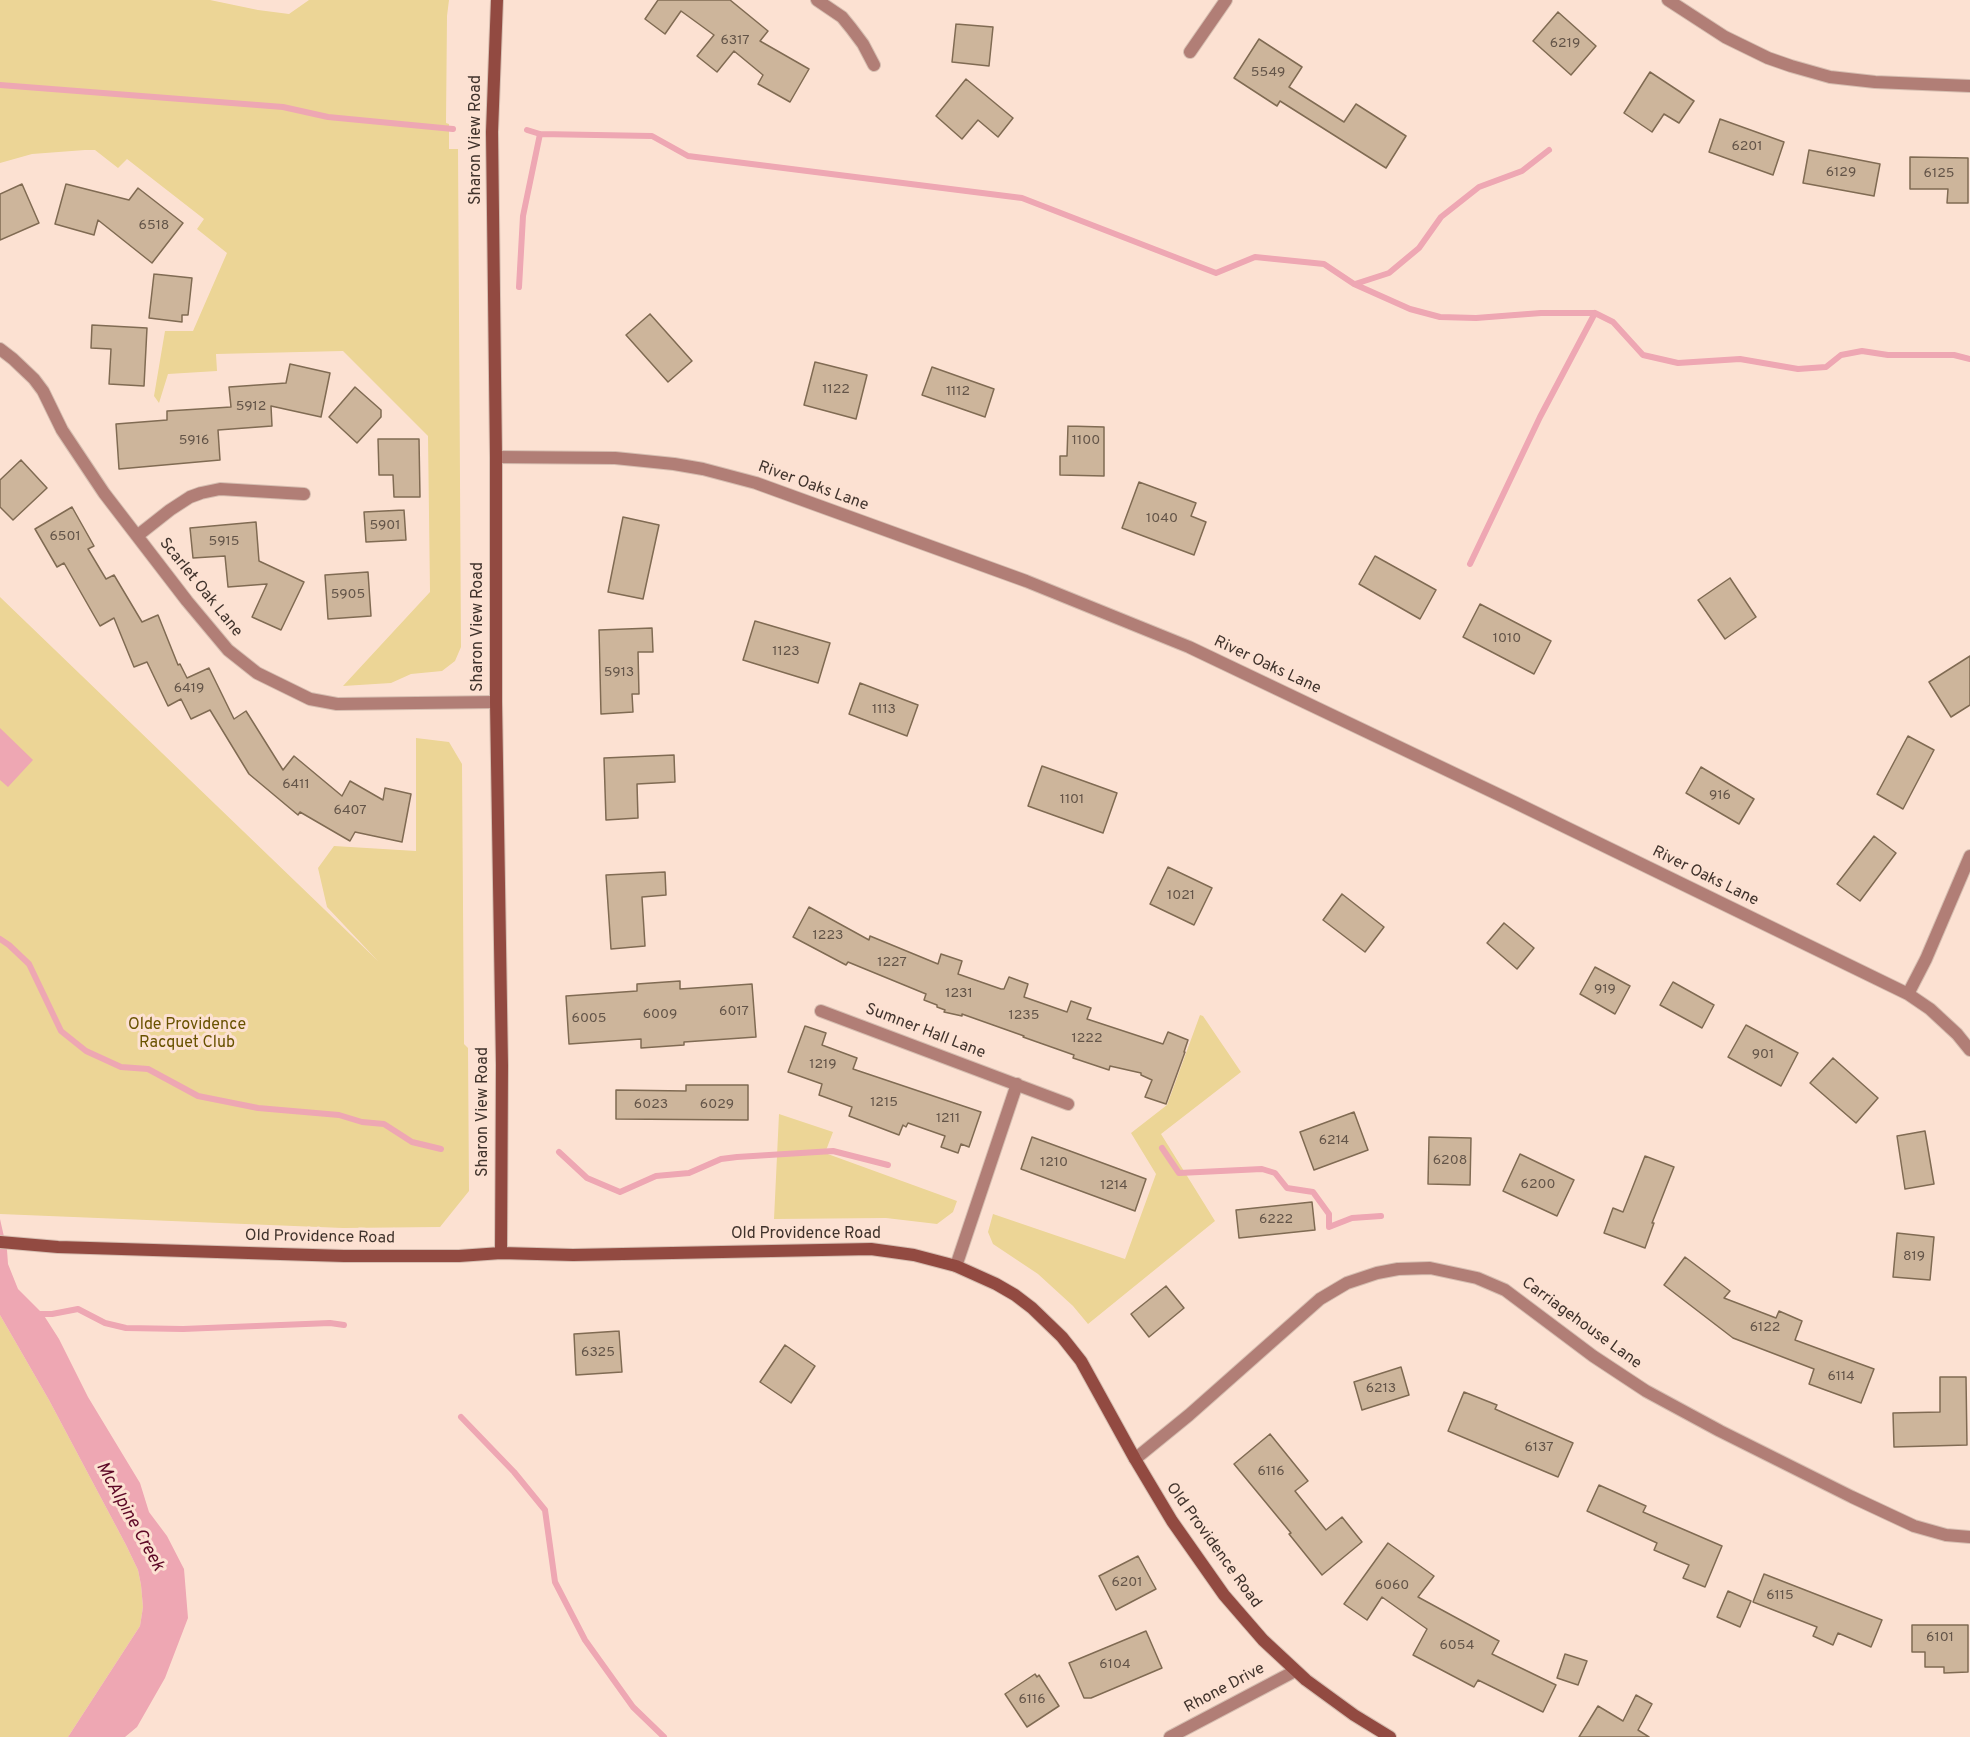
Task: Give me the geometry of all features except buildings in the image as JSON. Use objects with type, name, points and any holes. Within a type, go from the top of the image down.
[{"type":"street","name":"Sharon View Road","points":[[497,0],[492,132],[496,702],[502,1065],[501,1253]]},
{"type":"street","points":[[817,0],[842,17],[863,44],[874,65]]},
{"type":"street","points":[[1190,52],[1226,0]]},
{"type":"street","points":[[1668,0],[1725,37],[1768,58],[1791,66],[1830,77],[1875,82],[1970,86]]},
{"type":"street","name":"Scarlet Oak Lane","points":[[0,349],[34,379],[62,430],[104,493],[137,536],[228,650],[257,673],[310,699],[337,704],[496,702]]},
{"type":"street","name":"River Oaks Lane","points":[[496,457],[615,458],[703,469],[756,483],[1026,581],[1189,647],[1908,994],[1937,1015],[1970,1050]]},
{"type":"street","points":[[137,536],[170,510],[201,493],[220,489],[304,494]]},
{"type":"street","points":[[1908,994],[1926,959],[1970,856]]},
{"type":"street","name":"Sumner Hall Lane","points":[[821,1011],[1068,1104]]},
{"type":"street","points":[[956,1266],[1017,1084]]},
{"type":"street","name":"Old Providence Road","points":[[0,1242],[58,1247],[344,1256],[459,1256],[501,1253],[573,1255],[871,1249],[914,1255],[956,1266],[1015,1294],[1062,1337],[1081,1361],[1172,1521],[1224,1595],[1263,1640],[1295,1671],[1354,1715],[1390,1737]]},
{"type":"street","name":"Carriagehouse Lane","points":[[1135,1459],[1189,1415],[1320,1299],[1347,1283],[1377,1273],[1398,1269],[1430,1268],[1477,1278],[1505,1290],[1593,1356],[1646,1390],[1720,1431],[1842,1492],[1914,1526],[1946,1535],[1970,1537]]},
{"type":"street","name":"Rhone Drive","points":[[1170,1737],[1295,1671]]},
{"type":"green space","points":[[0,0],[210,0],[289,14],[309,0],[449,0],[446,123],[449,124],[449,149],[458,149],[461,647],[455,661],[442,671],[411,674],[391,683],[343,686],[430,592],[428,436],[343,351],[216,354],[217,371],[168,374],[159,403],[154,396],[165,331],[193,331],[227,253],[197,229],[204,219],[127,159],[118,168],[95,150],[85,150],[32,154],[0,163]]},
{"type":"green space","name":"Olde Providence Racquet Club","points":[[0,597],[378,961],[327,907],[318,868],[334,846],[416,851],[416,738],[449,742],[462,764],[464,1044],[468,1048],[469,1191],[440,1227],[343,1228],[0,1214]]},
{"type":"green space","points":[[1200,1015],[1203,1016],[1241,1072],[1161,1134],[1215,1221],[1088,1324],[1073,1306],[1038,1274],[993,1244],[988,1232],[993,1214],[1125,1259],[1156,1174],[1131,1133],[1167,1105]]},
{"type":"green space","points":[[779,1114],[833,1132],[825,1153],[957,1201],[953,1212],[937,1224],[886,1218],[774,1219]]},
{"type":"green space","points":[[0,1315],[49,1400],[126,1545],[138,1570],[141,1585],[143,1607],[140,1626],[68,1737],[0,1737]]},
{"type":"water","points":[[0,728],[33,760],[8,787],[0,780]]},
{"type":"water","name":"McAlpine Creek","points":[[0,1219],[8,1264],[18,1289],[43,1314],[59,1339],[88,1397],[140,1483],[149,1512],[167,1536],[184,1569],[188,1618],[165,1678],[137,1727],[125,1737],[68,1737],[140,1626],[143,1607],[141,1585],[138,1570],[126,1545],[49,1400],[0,1315]]},
{"type":"waterway","points":[[0,85],[283,107],[328,117],[453,129]]},
{"type":"waterway","points":[[527,130],[540,134],[652,136],[688,156],[1022,198],[1216,273],[1255,257],[1324,264],[1354,284],[1410,309],[1440,317],[1476,318],[1541,313],[1595,313],[1613,322],[1643,355],[1678,363],[1740,359],[1798,369],[1826,367],[1841,355],[1862,351],[1888,355],[1954,355],[1970,359]]},
{"type":"waterway","points":[[519,287],[523,216],[540,134]]},
{"type":"waterway","points":[[1355,284],[1389,273],[1419,248],[1441,217],[1479,187],[1522,171],[1549,150]]},
{"type":"waterway","points":[[1470,564],[1540,417],[1595,313]]},
{"type":"waterway","points":[[0,939],[29,964],[61,1031],[86,1051],[121,1067],[148,1069],[198,1096],[258,1108],[339,1115],[362,1122],[384,1124],[412,1142],[441,1149]]},
{"type":"waterway","points":[[1162,1148],[1179,1173],[1262,1169],[1275,1173],[1287,1188],[1313,1192],[1329,1214],[1329,1227],[1352,1218],[1381,1216]]},
{"type":"waterway","points":[[559,1152],[587,1178],[620,1192],[656,1176],[689,1173],[721,1159],[737,1157],[833,1151],[888,1165]]},
{"type":"waterway","points":[[37,1314],[52,1314],[78,1309],[105,1323],[126,1328],[183,1329],[330,1323],[344,1325]]},
{"type":"waterway","points":[[461,1417],[514,1472],[545,1510],[555,1582],[585,1640],[633,1707],[664,1737]]}]
